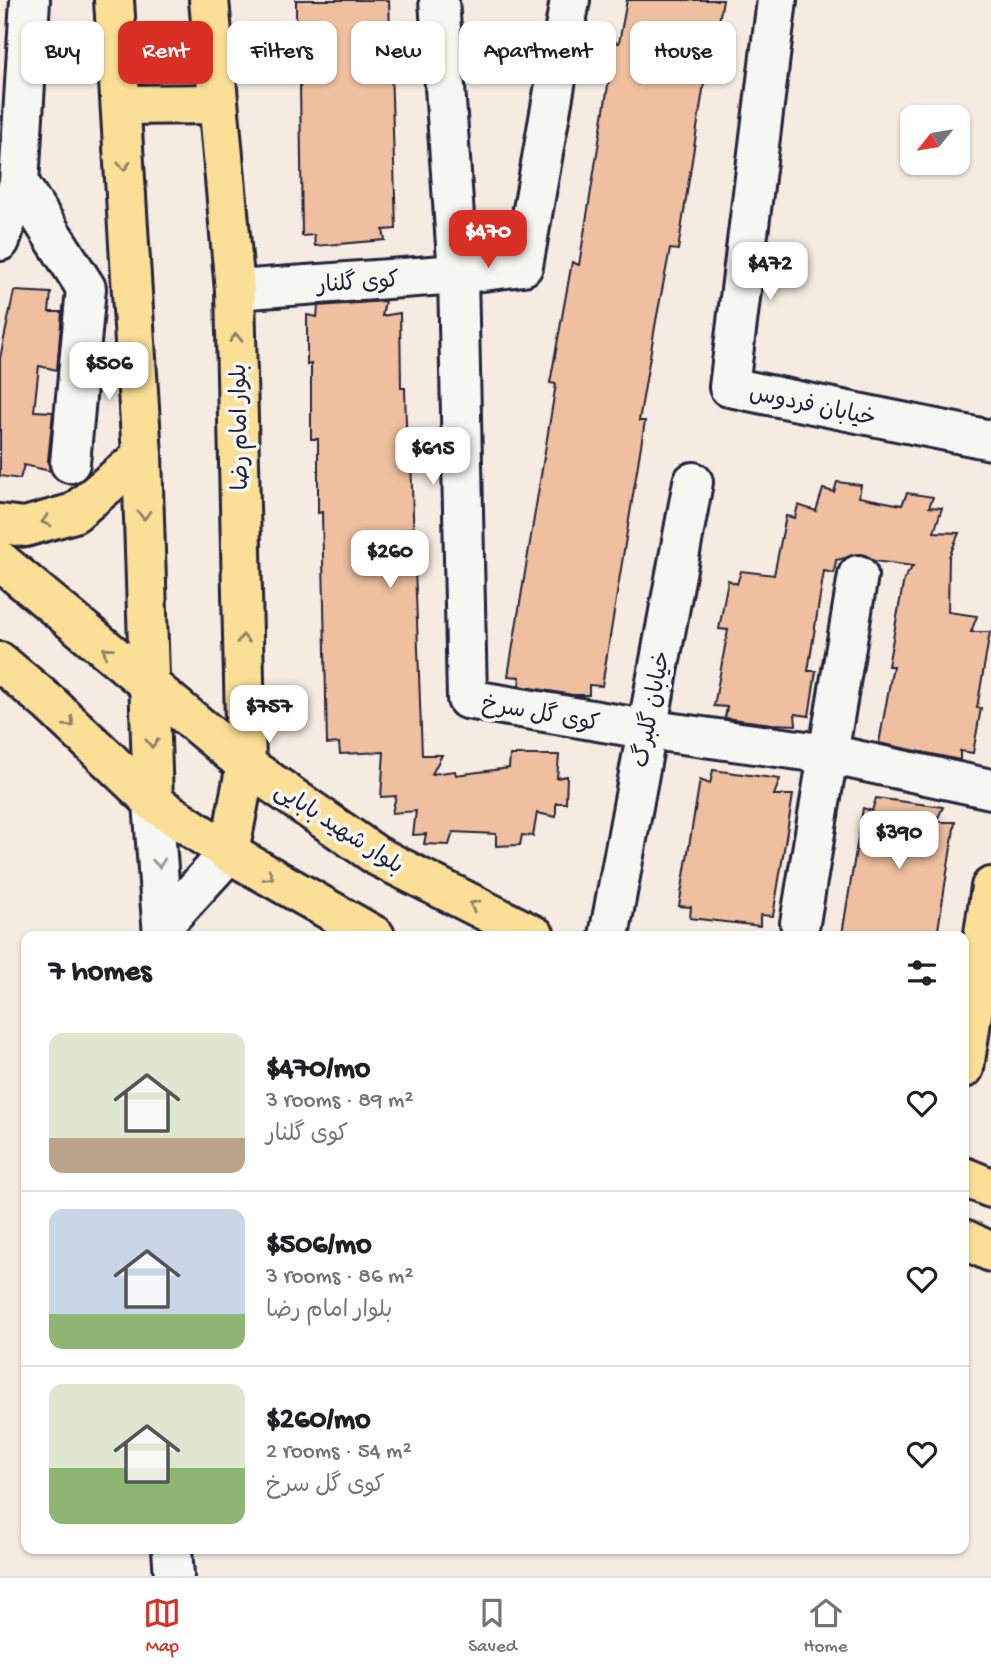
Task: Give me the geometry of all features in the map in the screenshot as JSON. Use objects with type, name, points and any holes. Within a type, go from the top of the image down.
[{"type":"main road","points":[[114,0],[142,456],[153,802]]},
{"type":"main road","name":"بلوار امام رضا","points":[[209,0],[235,289],[246,765],[229,853]]},
{"type":"main road","points":[[121,106],[218,104]]},
{"type":"main road","points":[[0,524],[24,527],[74,513],[142,456]]},
{"type":"main road","name":"بلوار شهید بابایی","points":[[0,561],[246,765],[377,856],[525,931]]},
{"type":"main road","points":[[0,662],[50,704],[153,802],[229,853],[366,931]]},
{"type":"main road","points":[[969,1034],[991,887]]},
{"type":"main road","points":[[969,1179],[991,1188]]},
{"type":"main road","points":[[969,1241],[991,1252]]},
{"type":"street","points":[[0,241],[19,183],[30,0]]},
{"type":"street","points":[[439,0],[458,274]]},
{"type":"street","name":"کوی گلنار","points":[[235,289],[458,274],[523,266],[570,0]]},
{"type":"street","name":"خیابان فردوس","points":[[777,0],[729,387],[991,440]]},
{"type":"street","points":[[19,183],[86,288],[70,463]]},
{"type":"street","name":"کوی گل سرخ","points":[[458,274],[467,699],[645,729],[828,754],[991,789]]},
{"type":"street","name":"خیابان گلبرگ","points":[[610,931],[645,729],[693,482]]},
{"type":"street","points":[[800,923],[858,575]]},
{"type":"street","points":[[153,802],[163,930]]},
{"type":"street","points":[[163,930],[229,853]]},
{"type":"street","points":[[172,1554],[174,1576]]},
{"type":"building","points":[[296,0],[389,0],[390,21],[351,21],[351,84],[392,84],[396,229],[383,230],[385,240],[315,246],[314,235],[302,236],[300,84],[337,84],[337,21],[296,21]]},
{"type":"building","points":[[627,0],[723,0],[719,21],[630,21],[630,84],[704,84],[678,250],[670,249],[639,421],[645,421],[602,686],[589,685],[589,695],[573,695],[519,686],[520,677],[508,676],[556,384],[550,383],[572,262],[579,265],[608,84],[616,84],[616,42],[619,43]]},
{"type":"building","points":[[14,291],[51,293],[49,312],[62,312],[57,370],[39,366],[34,411],[53,412],[48,461],[50,471],[24,465],[20,479],[0,476],[0,358]]},
{"type":"building","points":[[385,301],[382,316],[400,313],[401,388],[405,388],[407,461],[411,461],[422,755],[442,755],[432,774],[455,771],[456,775],[509,768],[510,755],[559,755],[557,778],[567,776],[566,803],[556,803],[556,817],[537,813],[533,836],[522,835],[520,845],[496,846],[496,834],[453,832],[449,845],[424,844],[426,834],[413,835],[416,811],[392,813],[396,796],[381,797],[384,752],[340,754],[339,743],[327,744],[322,512],[318,513],[318,439],[311,439],[311,364],[307,365],[307,315],[317,317],[318,306]]},
{"type":"building","points":[[837,482],[861,485],[859,497],[902,505],[907,493],[933,497],[929,507],[942,508],[934,532],[959,533],[949,557],[948,612],[977,616],[971,632],[990,632],[977,708],[981,708],[973,753],[960,751],[960,760],[879,743],[893,666],[888,666],[904,579],[913,566],[874,561],[862,554],[836,560],[834,573],[824,571],[808,671],[816,671],[809,716],[795,714],[796,725],[772,724],[725,718],[727,707],[714,706],[728,630],[719,629],[728,580],[737,584],[741,571],[774,575],[786,516],[795,518],[798,505],[816,511],[823,489],[834,492]]},
{"type":"building","points":[[713,770],[780,779],[774,795],[793,795],[773,916],[760,915],[760,926],[690,918],[691,907],[679,906],[700,780],[710,784]]},
{"type":"building","points":[[876,798],[943,807],[936,822],[955,822],[938,931],[842,931],[863,808],[872,811]]}]
